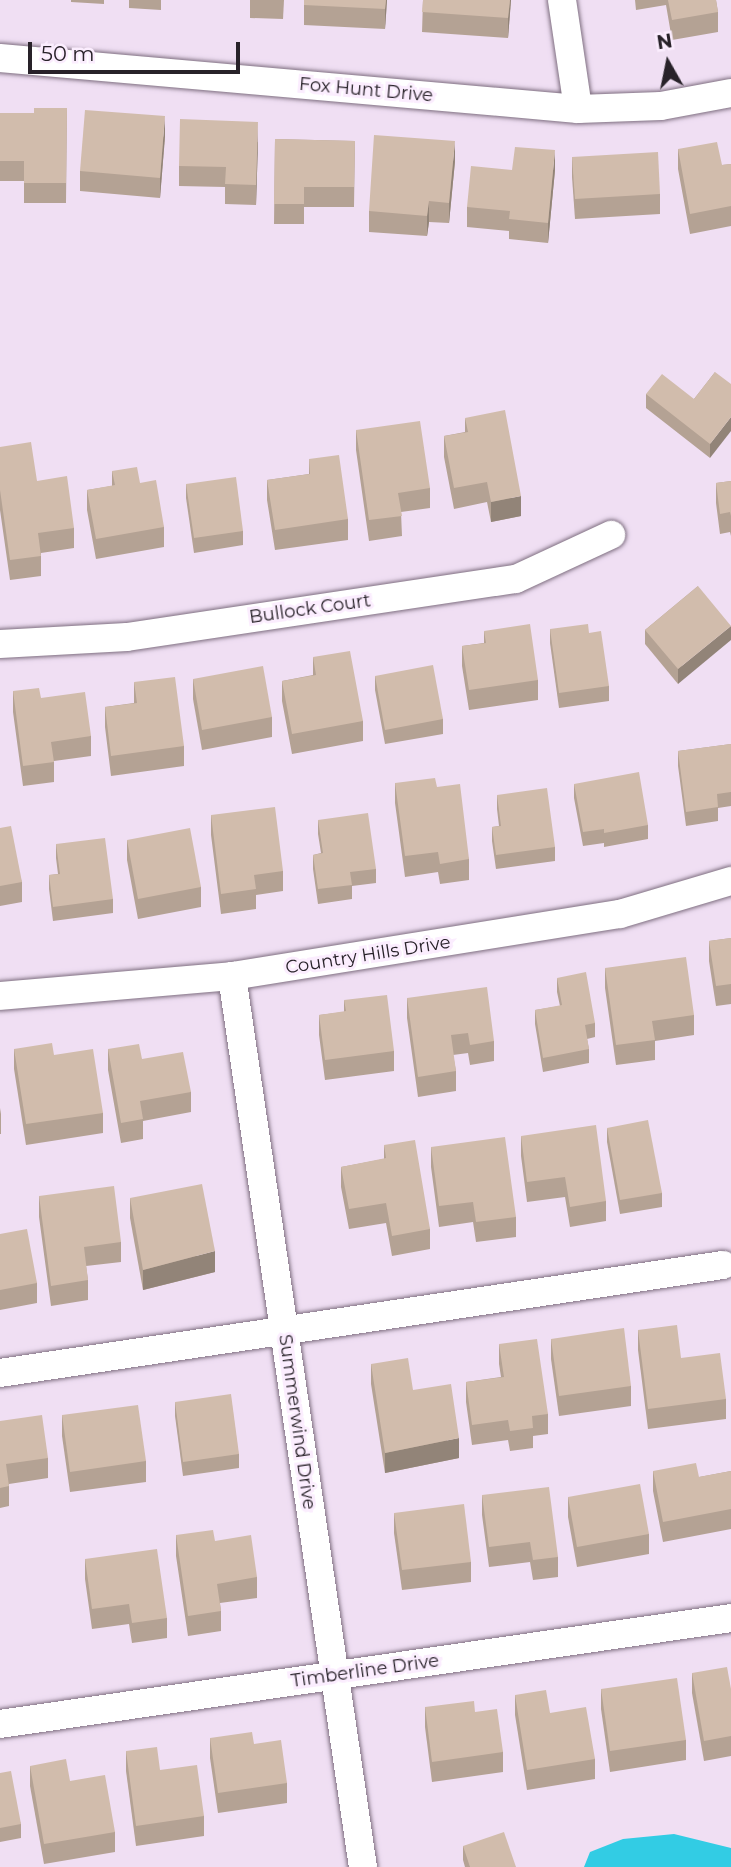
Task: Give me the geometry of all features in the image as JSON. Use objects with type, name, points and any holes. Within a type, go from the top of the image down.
[{"type":"street","points":[[562,0],[578,109]]},
{"type":"street","name":"Fox Hunt Drive","points":[[0,58],[578,109],[661,106],[731,93]]},
{"type":"street","name":"Bullock Court","points":[[0,644],[127,637],[516,579],[611,535]]},
{"type":"street","name":"Country Hills Drive","points":[[0,996],[232,976],[620,915],[731,881]]},
{"type":"street","name":"Summerwind Drive","points":[[232,976],[363,1867]]},
{"type":"street","points":[[0,1373],[723,1265]]},
{"type":"street","name":"Timberline Drive","points":[[0,1724],[731,1618]]},
{"type":"water","points":[[674,1834],[731,1848],[731,1867],[584,1867],[590,1852],[623,1839]]},
{"type":"building","points":[[304,0],[386,0],[385,9],[304,5]]},
{"type":"building","points":[[423,0],[510,0],[508,18],[422,12]]},
{"type":"building","points":[[668,0],[716,0],[718,12],[672,20]]},
{"type":"building","points":[[34,108],[67,108],[66,183],[24,183],[24,161],[0,161],[0,113],[34,113]]},
{"type":"building","points":[[85,110],[165,116],[160,178],[80,171]]},
{"type":"building","points":[[180,119],[258,122],[256,185],[225,184],[226,167],[179,166]]},
{"type":"building","points":[[374,135],[455,141],[449,203],[429,201],[427,216],[369,211]]},
{"type":"building","points":[[275,139],[355,141],[354,187],[304,187],[304,204],[274,204]]},
{"type":"building","points":[[717,142],[722,165],[731,164],[731,206],[690,214],[678,149]]},
{"type":"building","points":[[515,147],[555,150],[548,223],[509,219],[510,211],[467,207],[471,166],[512,170]]},
{"type":"building","points":[[658,152],[660,194],[575,199],[572,157]]},
{"type":"building","points":[[715,372],[731,384],[731,417],[710,444],[646,394],[662,374],[694,399]]},
{"type":"building","points":[[505,410],[521,496],[491,502],[487,482],[454,488],[444,436],[468,432],[465,418]]},
{"type":"building","points":[[420,421],[430,488],[398,493],[402,516],[369,520],[356,430]]},
{"type":"building","points":[[31,442],[37,481],[67,476],[74,528],[38,533],[41,556],[10,560],[0,490],[0,447]]},
{"type":"building","points":[[339,455],[348,519],[275,530],[267,480],[310,474],[309,459]]},
{"type":"building","points":[[137,467],[140,483],[156,480],[164,527],[96,539],[87,490],[115,485],[112,471]]},
{"type":"building","points":[[236,477],[243,531],[194,538],[186,484]]},
{"type":"building","points":[[731,481],[731,516],[730,512],[720,514],[716,483]]},
{"type":"building","points":[[698,586],[731,626],[678,669],[645,630]]},
{"type":"building","points":[[530,624],[538,680],[469,690],[462,646],[486,643],[484,631]]},
{"type":"building","points":[[588,624],[589,633],[601,631],[609,686],[559,693],[550,629]]},
{"type":"building","points":[[350,651],[363,721],[292,734],[282,681],[316,675],[313,657]]},
{"type":"building","points":[[433,665],[443,719],[385,730],[375,676]]},
{"type":"building","points":[[263,666],[272,717],[202,730],[193,679]]},
{"type":"building","points":[[175,677],[184,746],[111,756],[105,707],[137,703],[134,682]]},
{"type":"building","points":[[39,688],[41,698],[85,692],[91,736],[51,742],[54,762],[23,766],[13,691]]},
{"type":"building","points":[[731,744],[731,792],[717,794],[718,807],[686,812],[678,751]]},
{"type":"building","points":[[639,772],[648,825],[604,833],[604,829],[583,832],[574,784]]},
{"type":"building","points":[[435,778],[437,787],[460,784],[469,859],[440,864],[438,852],[405,856],[395,783]]},
{"type":"building","points":[[547,788],[555,847],[496,855],[492,827],[501,826],[497,795]]},
{"type":"building","points":[[275,807],[283,871],[254,875],[256,889],[221,894],[211,815]]},
{"type":"building","points":[[368,813],[376,869],[350,872],[352,885],[318,889],[313,855],[323,853],[318,820]]},
{"type":"building","points":[[11,826],[22,882],[0,886],[0,828]]},
{"type":"building","points":[[190,828],[201,887],[138,899],[127,840]]},
{"type":"building","points":[[105,838],[113,899],[53,907],[49,875],[60,874],[56,844]]},
{"type":"building","points":[[731,938],[731,984],[716,986],[709,941]]},
{"type":"building","points":[[686,957],[694,1015],[652,1021],[655,1040],[616,1045],[605,968]]},
{"type":"building","points":[[586,972],[595,1023],[585,1025],[589,1049],[543,1058],[535,1010],[562,1005],[557,978]]},
{"type":"building","points":[[487,987],[494,1041],[470,1045],[468,1033],[451,1035],[456,1071],[418,1077],[407,998]]},
{"type":"building","points":[[387,995],[394,1051],[325,1060],[319,1015],[346,1011],[344,1000]]},
{"type":"building","points":[[52,1043],[54,1055],[93,1049],[103,1113],[26,1124],[14,1049]]},
{"type":"building","points":[[139,1044],[142,1059],[183,1052],[191,1092],[140,1101],[143,1119],[121,1123],[108,1049]]},
{"type":"building","points":[[648,1120],[662,1193],[620,1200],[607,1128]]},
{"type":"building","points":[[596,1125],[606,1201],[570,1207],[565,1177],[527,1182],[521,1136]]},
{"type":"building","points":[[505,1137],[516,1217],[476,1222],[473,1202],[439,1206],[431,1147]]},
{"type":"building","points":[[415,1140],[430,1229],[392,1236],[386,1203],[349,1209],[341,1167],[386,1158],[384,1145]]},
{"type":"building","points":[[202,1184],[215,1251],[143,1270],[130,1198]]},
{"type":"building","points":[[114,1186],[121,1242],[84,1247],[88,1280],[51,1286],[39,1196]]},
{"type":"building","points":[[27,1229],[37,1283],[0,1290],[0,1234]]},
{"type":"building","points":[[677,1325],[681,1358],[720,1353],[726,1399],[648,1409],[638,1330]]},
{"type":"building","points":[[624,1328],[631,1386],[559,1396],[551,1339]]},
{"type":"building","points":[[537,1339],[548,1414],[532,1416],[533,1428],[510,1431],[508,1420],[472,1425],[466,1382],[504,1377],[499,1344]]},
{"type":"building","points":[[408,1358],[413,1390],[451,1384],[459,1438],[385,1453],[371,1364]]},
{"type":"building","points":[[231,1394],[239,1454],[183,1462],[175,1402]]},
{"type":"building","points":[[138,1405],[146,1461],[70,1472],[62,1415]]},
{"type":"building","points":[[42,1415],[48,1458],[6,1464],[9,1486],[0,1488],[0,1421]]},
{"type":"building","points":[[696,1463],[699,1477],[731,1471],[731,1509],[663,1522],[653,1471]]},
{"type":"building","points":[[640,1484],[649,1534],[577,1547],[568,1497]]},
{"type":"building","points":[[549,1487],[558,1557],[533,1560],[530,1542],[489,1547],[482,1495]]},
{"type":"building","points":[[464,1504],[471,1562],[402,1570],[394,1513]]},
{"type":"building","points":[[213,1530],[215,1541],[251,1535],[257,1577],[217,1584],[221,1611],[188,1616],[176,1535]]},
{"type":"building","points":[[157,1549],[167,1618],[132,1623],[129,1604],[92,1609],[85,1559]]},
{"type":"building","points":[[727,1667],[731,1689],[731,1736],[704,1741],[692,1673]]},
{"type":"building","points":[[677,1678],[686,1740],[610,1751],[601,1689]]},
{"type":"building","points":[[546,1690],[550,1713],[586,1707],[595,1759],[527,1770],[515,1695]]},
{"type":"building","points":[[474,1701],[475,1712],[497,1709],[503,1752],[432,1762],[425,1707]]},
{"type":"building","points":[[252,1732],[254,1744],[281,1740],[287,1783],[218,1793],[210,1738]]},
{"type":"building","points":[[157,1747],[160,1770],[197,1765],[204,1816],[136,1826],[126,1751]]},
{"type":"building","points":[[66,1759],[70,1781],[105,1775],[115,1832],[44,1844],[30,1766]]},
{"type":"building","points":[[11,1771],[21,1824],[0,1828],[0,1773]]},
{"type":"building","points":[[504,1832],[516,1867],[470,1867],[463,1846]]}]
